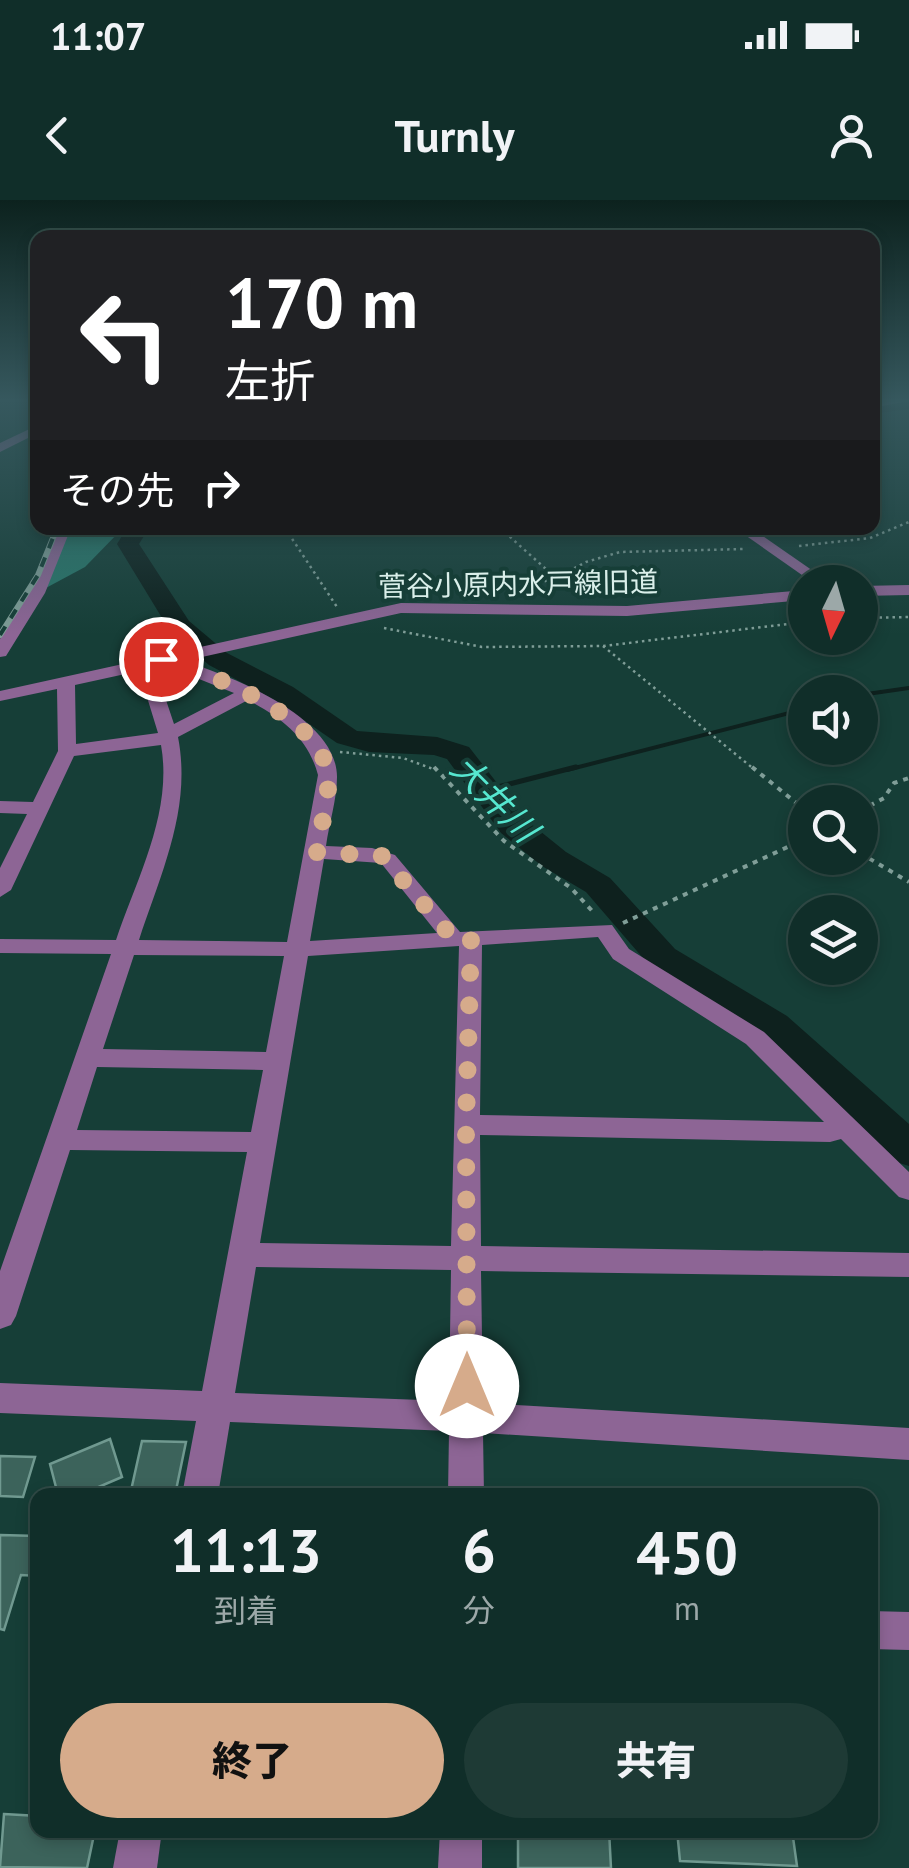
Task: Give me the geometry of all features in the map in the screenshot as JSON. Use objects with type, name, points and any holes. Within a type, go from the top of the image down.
[{"type":"street","points":[[0,652],[37,593],[61,535]]},
{"type":"street","points":[[753,535],[797,565]]},
{"type":"street","points":[[878,591],[909,590]]},
{"type":"street","name":"菅谷小原内水戸線旧道","points":[[0,696],[401,608],[628,611],[788,597]]},
{"type":"street","points":[[0,1316],[127,948],[176,784],[163,659],[215,676],[295,724],[319,747],[328,775],[201,1488]]},
{"type":"street","points":[[0,890],[67,751],[66,681]]},
{"type":"street","points":[[67,751],[168,736],[247,694]]},
{"type":"street","points":[[0,807],[40,808]]},
{"type":"street","points":[[316,852],[382,856],[462,939],[466,1488]]},
{"type":"street","points":[[0,946],[297,949],[610,928],[621,954],[755,1038],[909,1190]]},
{"type":"street","points":[[88,1058],[275,1061]]},
{"type":"street","points":[[466,1125],[830,1132],[847,1127]]},
{"type":"street","points":[[60,1140],[261,1142]]},
{"type":"street","points":[[241,1255],[909,1265]]},
{"type":"street","points":[[0,1398],[216,1405],[909,1444]]},
{"type":"street","points":[[878,1630],[909,1631]]},
{"type":"street","points":[[134,1868],[140,1838]]},
{"type":"street","points":[[460,1838],[460,1868]]},
{"type":"path","points":[[487,608],[486,602],[504,593],[556,578],[586,562],[620,552],[776,550],[858,540],[894,532],[909,522]]},
{"type":"path","points":[[290,535],[344,618],[461,645],[603,646],[788,624]]},
{"type":"path","points":[[508,535],[556,578]]},
{"type":"path","points":[[878,618],[909,618]]},
{"type":"path","points":[[603,646],[788,796]]},
{"type":"path","points":[[319,747],[434,766],[504,841],[571,888],[610,928],[788,847]]},
{"type":"path","points":[[878,801],[894,783],[909,778]]},
{"type":"path","points":[[878,863],[909,882]]},
{"type":"green space","points":[[66,535],[116,535],[85,567],[44,589]]},
{"type":"building","points":[[110,1439],[122,1477],[96,1488],[56,1488],[50,1464]]},
{"type":"building","points":[[142,1441],[186,1442],[176,1488],[132,1488]]},
{"type":"building","points":[[0,1456],[35,1457],[23,1497],[0,1496]]},
{"type":"building","points":[[0,1535],[30,1536],[30,1576],[21,1575],[4,1630],[0,1629]]},
{"type":"building","points":[[4,1814],[30,1816],[30,1838],[93,1838],[87,1868],[0,1867]]},
{"type":"building","points":[[518,1838],[609,1838],[611,1868],[518,1868]]},
{"type":"building","points":[[678,1838],[793,1838],[797,1866],[680,1861]]},
{"type":"waterway","name":"大井川","points":[[134,535],[128,544],[179,626],[218,659],[283,693],[347,737],[369,743],[437,746],[458,753],[513,826],[554,859],[598,885],[662,957],[773,1026],[909,1149]]},
{"type":"waterway","points":[[878,692],[909,688]]},
{"type":"waterway","points":[[567,770],[788,713]]},
{"type":"waterway","points":[[486,790],[576,767]]},
{"type":"railway","points":[[0,635],[38,575],[54,535]]},
{"type":"route","points":[[161,659],[215,676],[295,724],[319,747],[328,775],[316,852],[382,856],[454,939],[471,938],[466,1125],[467,1386]]}]
